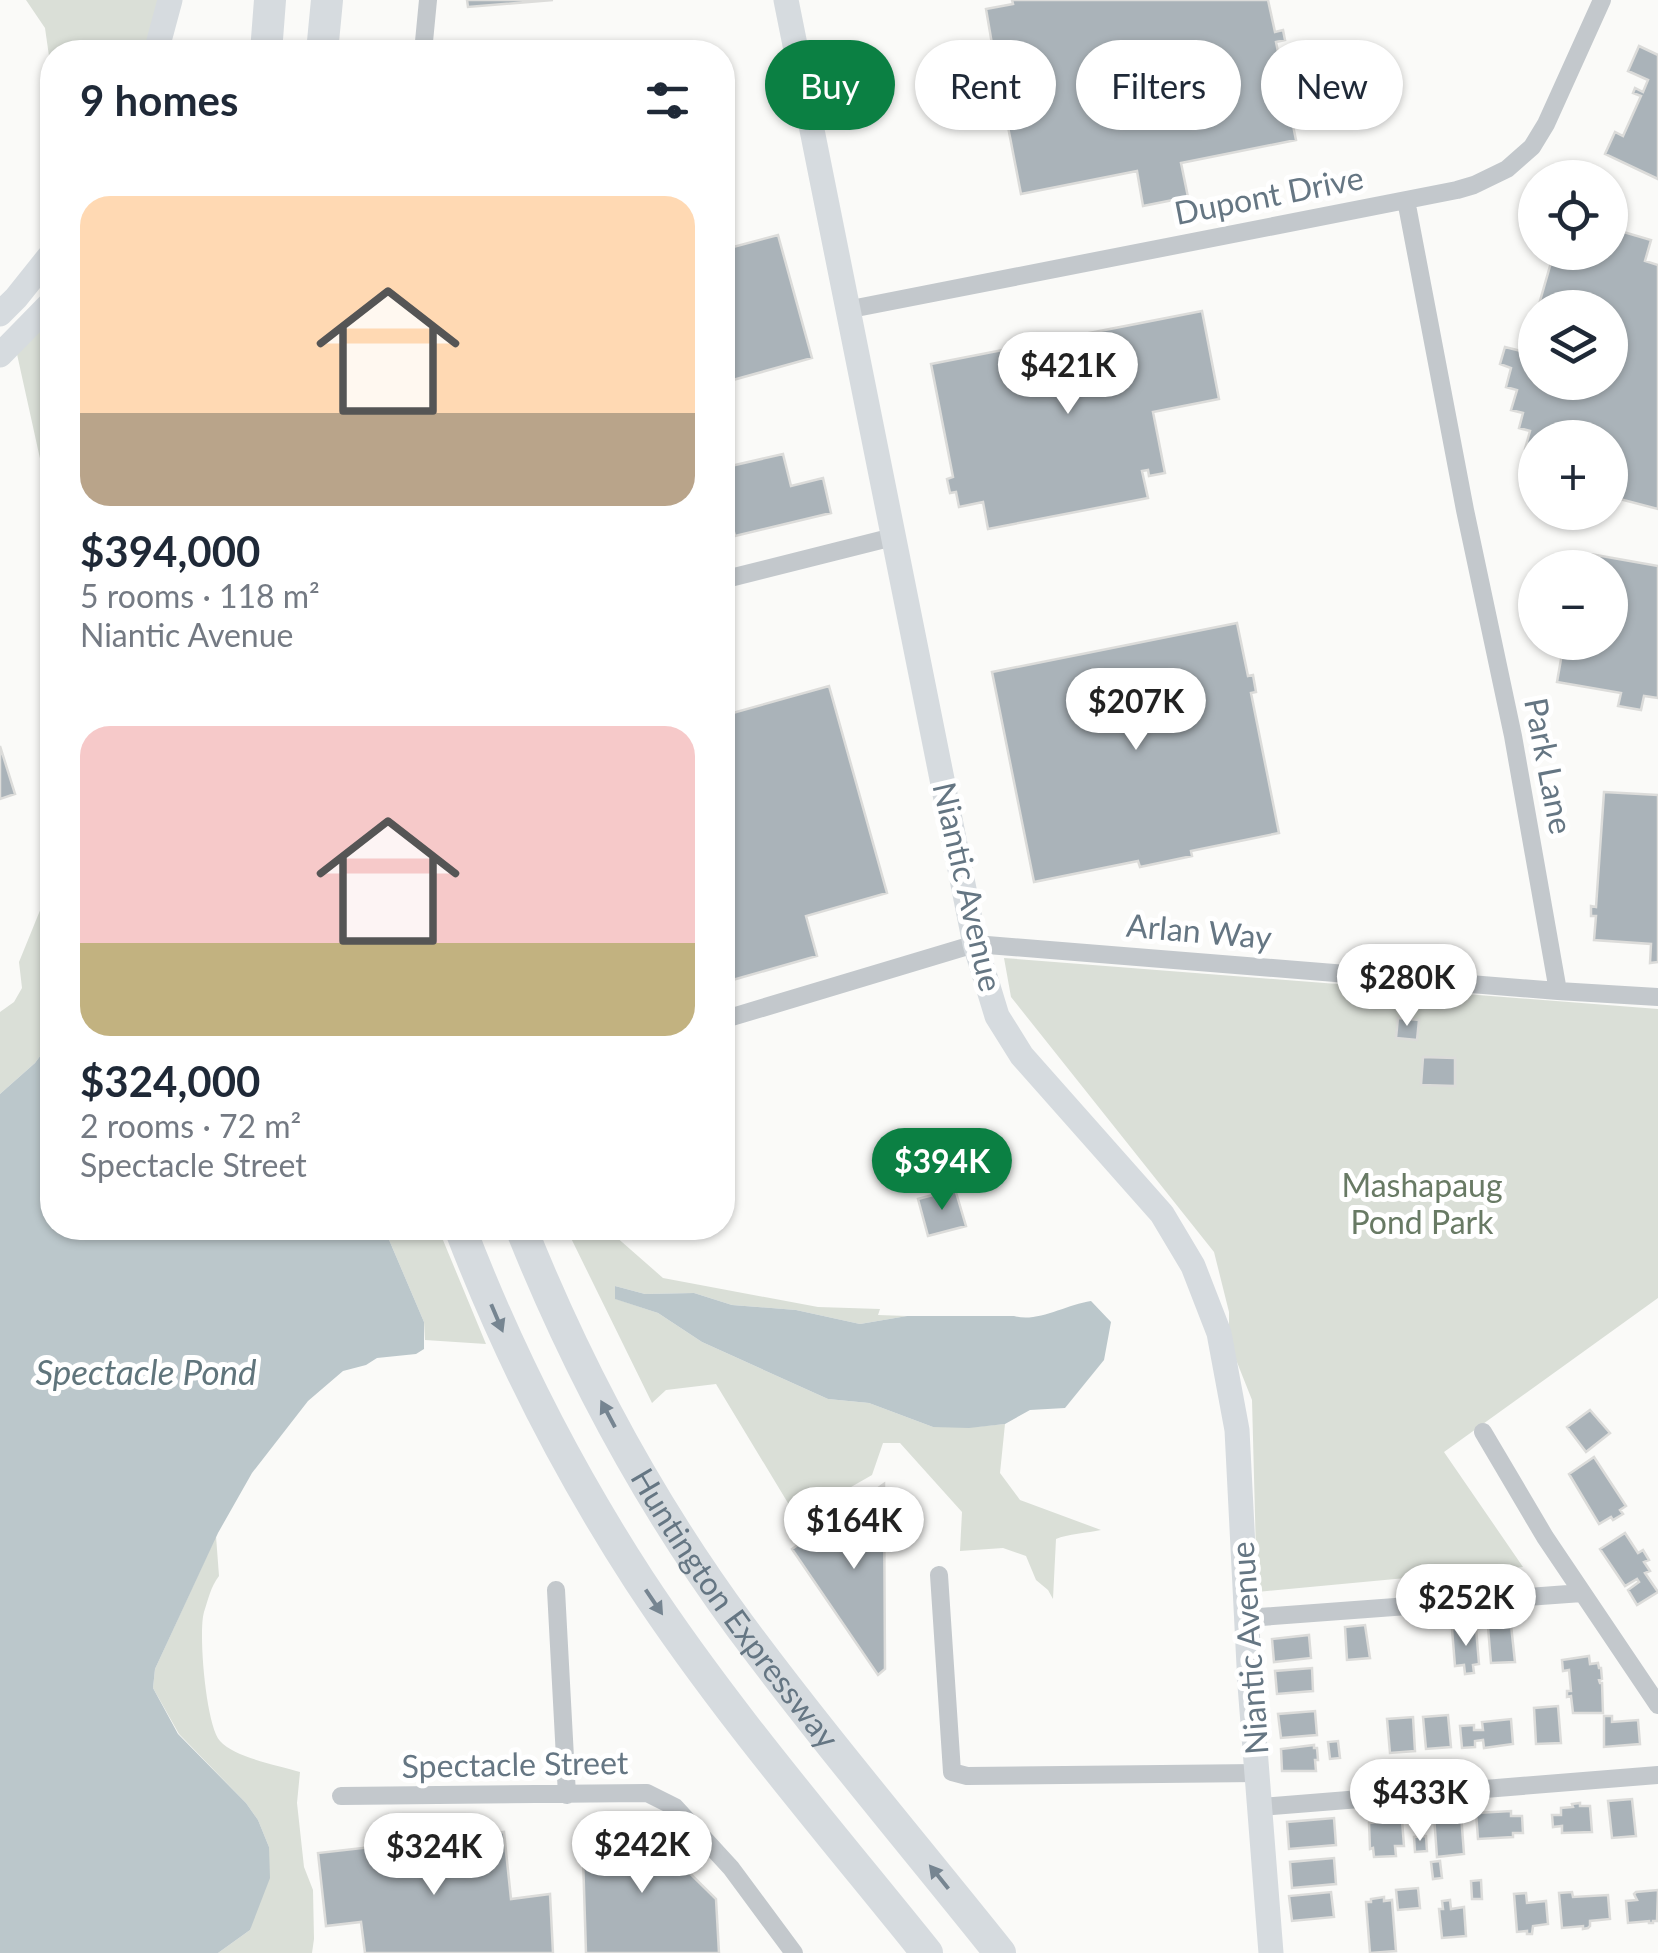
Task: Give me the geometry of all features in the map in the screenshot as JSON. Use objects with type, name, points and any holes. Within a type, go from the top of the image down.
[{"type":"highway","points":[[267,40],[270,0]]},
{"type":"highway","points":[[323,40],[326,0]]},
{"type":"highway","name":"Huntington Expressway","points":[[465,1240],[533,1394],[639,1580],[723,1698],[927,1953]]},
{"type":"highway","name":"Huntington Expressway","points":[[527,1240],[592,1385],[652,1494],[699,1566],[739,1625],[1000,1953]]},
{"type":"street","points":[[159,40],[170,0]]},
{"type":"street","points":[[423,40],[428,0]]},
{"type":"street","name":"Niantic Avenue","points":[[786,0],[975,944],[997,1016],[1022,1056],[1162,1214],[1193,1266],[1218,1333],[1237,1430],[1271,1953]]},
{"type":"street","name":"Dupont Drive","points":[[846,310],[1474,185],[1520,159],[1532,147],[1602,0]]},
{"type":"street","name":"Park Lane","points":[[1406,200],[1513,736],[1558,991]]},
{"type":"street","points":[[0,314],[40,268]]},
{"type":"street","points":[[0,355],[40,314]]},
{"type":"street","points":[[735,577],[894,536]]},
{"type":"street","points":[[735,1016],[975,944]]},
{"type":"street","name":"Arlan Way","points":[[975,944],[1658,997]]},
{"type":"street","points":[[1483,1432],[1545,1538],[1658,1705]]},
{"type":"street","points":[[939,1575],[952,1772],[967,1776],[1258,1773]]},
{"type":"street","points":[[556,1590],[567,1795]]},
{"type":"street","points":[[1247,1618],[1582,1593]]},
{"type":"street","points":[[1262,1808],[1658,1775]]},
{"type":"street","name":"Spectacle Street","points":[[341,1796],[647,1793],[675,1808],[723,1861],[794,1953]]},
{"type":"green space","points":[[26,0],[180,0],[171,40],[47,40],[45,28]]},
{"type":"green space","points":[[40,304],[40,459],[13,336]]},
{"type":"green space","points":[[40,910],[40,1056],[0,1094],[0,1012],[14,1002],[22,988],[19,962]]},
{"type":"green space","name":"Mashapaug Pond Park","points":[[1004,958],[1658,1009],[1658,1298],[1444,1452],[1523,1567],[1257,1592],[1252,1400],[1229,1342],[1229,1312],[1214,1252],[1011,997]]},
{"type":"green space","points":[[389,1240],[443,1240],[486,1344],[425,1340],[424,1322]]},
{"type":"green space","points":[[572,1240],[620,1240],[663,1278],[818,1307],[880,1309],[878,1315],[907,1316],[860,1324],[796,1310],[732,1305],[694,1293],[645,1294],[615,1286],[616,1299],[658,1313],[702,1342],[828,1399],[869,1403],[933,1427],[1005,1424],[1000,1473],[1020,1500],[1101,1530],[1056,1539],[1053,1599],[1036,1580],[1026,1556],[1003,1548],[960,1551],[962,1512],[900,1443],[883,1443],[872,1475],[797,1518],[716,1384],[666,1390],[652,1403]]},
{"type":"green space","points":[[216,1536],[219,1576],[202,1623],[211,1717],[215,1732],[227,1747],[300,1772],[297,1803],[304,1867],[313,1890],[312,1953],[218,1953],[250,1930],[269,1847],[246,1803],[179,1734],[153,1688],[155,1669]]},
{"type":"water","name":"Spectacle Pond","points":[[40,1056],[40,1240],[389,1240],[424,1322],[424,1349],[416,1354],[377,1358],[343,1371],[308,1401],[252,1473],[218,1533],[155,1669],[153,1688],[178,1734],[246,1803],[269,1847],[270,1878],[250,1930],[218,1953],[0,1953],[0,1094]]},
{"type":"water","points":[[615,1286],[645,1294],[694,1293],[732,1305],[796,1310],[860,1324],[907,1316],[1023,1318],[1091,1301],[1111,1322],[1104,1360],[1065,1408],[1030,1410],[1005,1424],[933,1427],[869,1403],[828,1399],[702,1342],[658,1313],[615,1299]]},
{"type":"building","points":[[467,0],[553,0],[468,7]]},
{"type":"building","points":[[1012,0],[1268,0],[1275,32],[1283,30],[1285,40],[1261,40],[1261,130],[1294,130],[1296,140],[1181,163],[1188,197],[1143,206],[1137,171],[1021,194],[1009,130],[1056,130],[1056,40],[991,40],[986,9],[1013,4]]},
{"type":"building","points":[[1639,46],[1658,55],[1658,179],[1628,165],[1628,160],[1605,154],[1615,132],[1623,136],[1641,96],[1633,93],[1635,88],[1643,92],[1648,80],[1628,71]]},
{"type":"building","points":[[1628,233],[1651,240],[1645,261],[1658,265],[1658,509],[1628,501],[1628,420],[1521,420],[1523,413],[1511,410],[1517,390],[1506,387],[1511,368],[1500,364],[1505,347],[1518,350],[1518,400],[1628,400],[1628,290],[1543,290],[1549,270],[1628,270]]},
{"type":"building","points":[[778,235],[812,358],[735,379],[735,247]]},
{"type":"building","points":[[1202,311],[1219,399],[1153,412],[1165,473],[1149,476],[1148,470],[1142,471],[1148,498],[988,529],[983,502],[959,507],[956,492],[950,493],[947,479],[953,477],[931,364]]},
{"type":"building","points":[[783,454],[791,486],[823,478],[831,513],[735,536],[735,465]]},
{"type":"building","points":[[1628,561],[1658,566],[1658,698],[1644,696],[1641,710],[1618,706],[1621,693],[1557,682],[1561,660],[1628,660]]},
{"type":"building","points":[[1237,623],[1248,676],[1253,675],[1256,692],[1251,693],[1279,833],[1191,851],[1192,856],[1140,867],[1138,861],[1034,882],[992,672]]},
{"type":"building","points":[[829,686],[887,893],[806,916],[817,956],[735,979],[735,712]]},
{"type":"building","points":[[0,746],[15,794],[0,799]]},
{"type":"building","points":[[1604,792],[1658,795],[1658,962],[1650,963],[1651,944],[1594,940],[1596,916],[1591,916],[1591,906],[1596,907]]},
{"type":"building","points":[[1398,1018],[1419,1020],[1417,1040],[1396,1038]]},
{"type":"building","points":[[1423,1057],[1455,1058],[1455,1086],[1421,1085]]},
{"type":"building","points":[[955,1189],[966,1226],[928,1236],[918,1199]]},
{"type":"building","points":[[1590,1410],[1610,1433],[1586,1452],[1567,1427]]},
{"type":"building","points":[[1594,1457],[1626,1506],[1620,1510],[1623,1514],[1599,1524],[1569,1474]]},
{"type":"building","points":[[884,1484],[885,1669],[878,1675],[792,1549]]},
{"type":"building","points":[[1625,1533],[1638,1553],[1643,1550],[1649,1560],[1644,1562],[1650,1571],[1645,1573],[1658,1592],[1637,1605],[1628,1590],[1639,1582],[1637,1579],[1625,1586],[1600,1549]]},
{"type":"building","points":[[1365,1625],[1370,1658],[1347,1660],[1345,1627]]},
{"type":"building","points":[[1511,1625],[1515,1662],[1491,1663],[1488,1627]]},
{"type":"building","points":[[1476,1628],[1479,1664],[1473,1665],[1474,1673],[1465,1674],[1464,1665],[1455,1666],[1452,1629]]},
{"type":"building","points":[[1309,1635],[1311,1658],[1274,1662],[1272,1639]]},
{"type":"building","points":[[1589,1656],[1590,1664],[1598,1663],[1601,1668],[1603,1713],[1573,1713],[1571,1696],[1567,1697],[1567,1691],[1571,1691],[1569,1670],[1563,1671],[1562,1660]]},
{"type":"building","points":[[1312,1668],[1313,1691],[1277,1694],[1275,1671]]},
{"type":"building","points":[[1558,1706],[1561,1743],[1536,1744],[1534,1708]]},
{"type":"building","points":[[1315,1711],[1317,1735],[1281,1738],[1278,1714]]},
{"type":"building","points":[[1448,1715],[1451,1747],[1426,1749],[1423,1717]]},
{"type":"building","points":[[1604,1716],[1612,1716],[1612,1722],[1638,1720],[1640,1744],[1604,1747]]},
{"type":"building","points":[[1413,1717],[1415,1751],[1390,1753],[1387,1719]]},
{"type":"building","points":[[1511,1719],[1513,1744],[1484,1748],[1483,1740],[1475,1741],[1475,1747],[1462,1748],[1460,1726],[1474,1725],[1474,1730],[1483,1730],[1482,1722]]},
{"type":"building","points":[[1338,1741],[1340,1758],[1330,1759],[1328,1742]]},
{"type":"building","points":[[1314,1745],[1316,1771],[1282,1771],[1281,1749]]},
{"type":"building","points":[[1632,1799],[1636,1836],[1612,1838],[1608,1801]]},
{"type":"building","points":[[1580,1803],[1590,1806],[1592,1832],[1562,1833],[1562,1826],[1553,1827],[1552,1815],[1561,1815],[1561,1808]]},
{"type":"building","points":[[1511,1811],[1511,1816],[1522,1816],[1523,1833],[1478,1839],[1476,1813]]},
{"type":"building","points":[[1461,1814],[1464,1854],[1437,1857],[1434,1816]]},
{"type":"building","points":[[1334,1818],[1336,1845],[1289,1849],[1287,1822]]},
{"type":"building","points":[[1402,1820],[1404,1846],[1395,1846],[1396,1856],[1374,1857],[1369,1823]]},
{"type":"building","points":[[639,1823],[716,1899],[719,1953],[586,1953],[582,1825]]},
{"type":"building","points":[[504,1832],[511,1899],[550,1894],[553,1953],[365,1953],[361,1922],[326,1926],[318,1853]]},
{"type":"building","points":[[1426,1836],[1427,1851],[1415,1852],[1414,1837]]},
{"type":"building","points":[[1334,1858],[1336,1884],[1292,1888],[1290,1862]]},
{"type":"building","points":[[1440,1861],[1442,1878],[1433,1879],[1431,1862]]},
{"type":"building","points":[[1481,1880],[1482,1899],[1472,1899],[1471,1881]]},
{"type":"building","points":[[1418,1888],[1420,1908],[1398,1910],[1396,1890]]},
{"type":"building","points":[[1658,1890],[1657,1921],[1628,1923],[1626,1901],[1637,1900],[1636,1892]]},
{"type":"building","points":[[1331,1892],[1334,1917],[1292,1921],[1289,1896]]},
{"type":"building","points":[[1572,1892],[1573,1897],[1608,1895],[1610,1919],[1590,1921],[1590,1926],[1583,1929],[1562,1928],[1559,1893]]},
{"type":"building","points":[[1526,1893],[1527,1903],[1546,1901],[1548,1924],[1533,1926],[1532,1934],[1517,1932],[1514,1894]]},
{"type":"building","points":[[1384,1897],[1384,1901],[1392,1900],[1396,1951],[1370,1953],[1366,1902]]},
{"type":"building","points":[[1450,1900],[1451,1909],[1464,1907],[1466,1936],[1442,1938],[1439,1909],[1443,1909],[1442,1901]]}]
